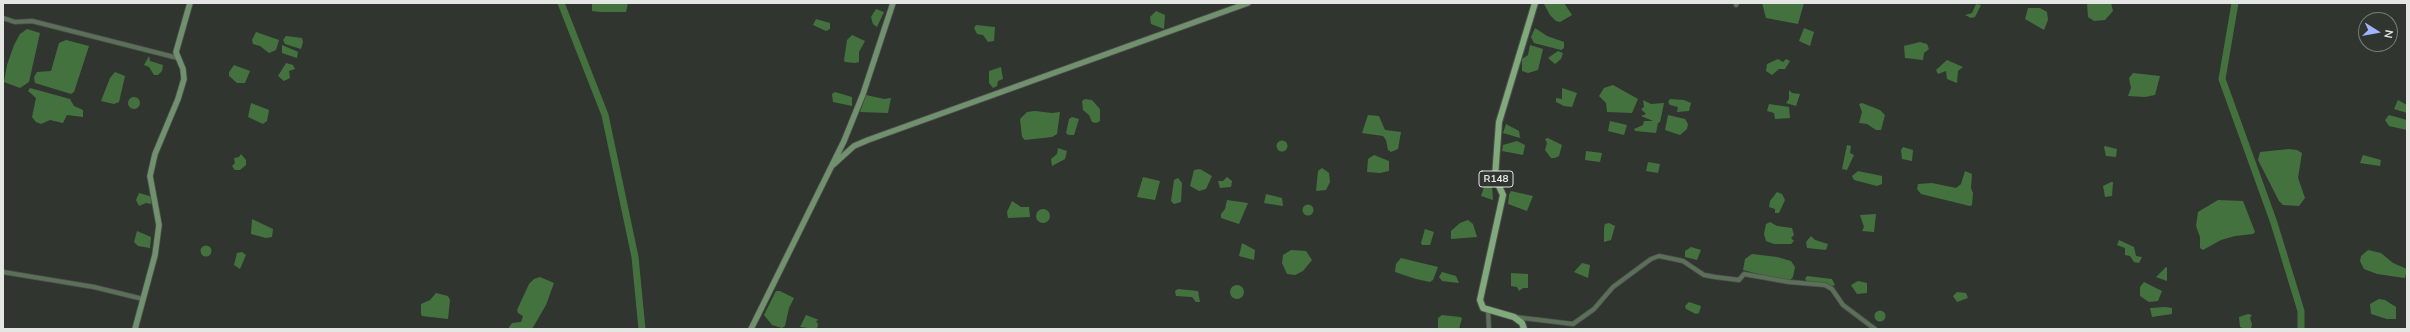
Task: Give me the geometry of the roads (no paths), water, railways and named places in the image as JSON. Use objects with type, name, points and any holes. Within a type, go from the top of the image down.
[{"type":"main road","points":[[135,329],[155,255],[159,225],[150,176],[154,154],[178,99],[184,79],[183,69],[176,52],[190,3]]},
{"type":"main road","points":[[751,329],[833,165],[863,94],[893,3]]},
{"type":"main road","points":[[833,165],[854,146],[868,140],[1248,3]]},
{"type":"main road","name":"R148","points":[[1488,310],[1483,308],[1480,300],[1503,195],[1495,177],[1499,122],[1535,3]]},
{"type":"main road","points":[[1488,310],[1514,317],[1522,323],[1524,329]]},
{"type":"street","points":[[3,18],[15,22],[32,21],[178,58]]},
{"type":"street","points":[[1514,317],[1573,324],[1594,309],[1613,287],[1651,259],[1659,256],[1683,261],[1704,275],[1715,277],[1739,280],[1744,274],[1789,282],[1825,285],[1832,289],[1843,305],[1875,329]]},
{"type":"street","points":[[3,272],[143,299]]},
{"type":"street","points":[[1488,310],[1489,329]]},
{"type":"waterway","points":[[561,3],[605,115],[635,257],[642,329]]},
{"type":"waterway","points":[[2235,3],[2222,79],[2274,223],[2301,311],[2301,329]]}]
